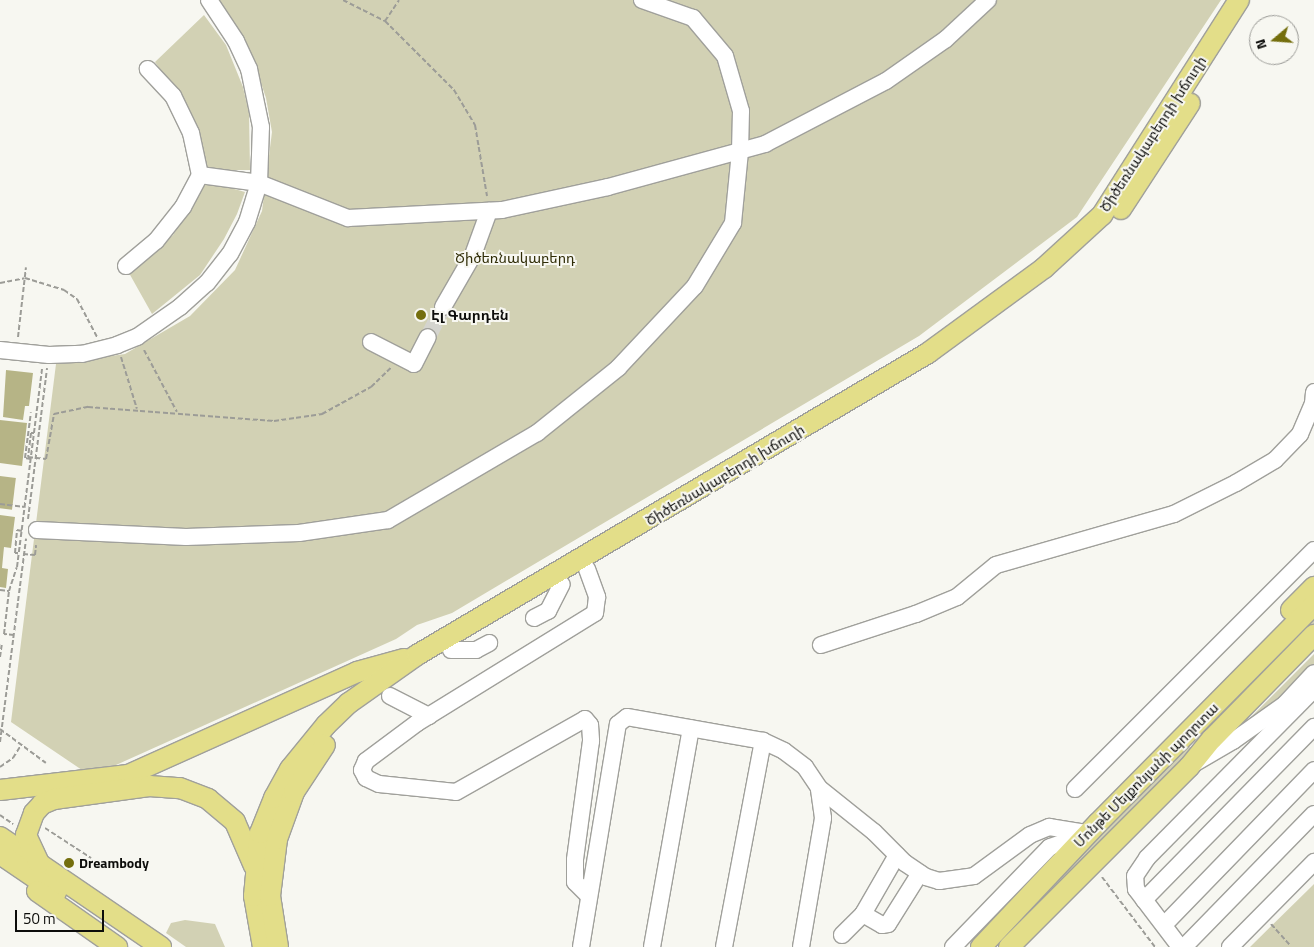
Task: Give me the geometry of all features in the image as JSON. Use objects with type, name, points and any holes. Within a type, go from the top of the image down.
[{"type":"main road","name":"Ծիծեռնակաբերդի խճուղի","points":[[278,947],[271,916],[271,867],[284,813],[294,792],[337,731],[367,705],[451,650],[931,365],[1059,272],[1110,224],[1142,179],[1242,1]]},
{"type":"main road","name":"Ծիծեռնակաբերդի խճուղի","points":[[263,947],[254,896],[255,870],[266,815],[306,747],[348,704],[418,655],[928,353],[1044,268],[1102,215],[1242,1]]},
{"type":"main road","points":[[1093,828],[1129,775],[1314,587]]},
{"type":"main road","name":"Մոնթե Մելքոնյանի պողոտա","points":[[981,947],[1093,828],[1314,605]]},
{"type":"main road","name":"Մոնթե Մելքոնյանի պողոտա","points":[[1009,947],[1189,767],[1212,739],[1314,635]]},
{"type":"main road","points":[[0,790],[128,775],[357,672],[418,655]]},
{"type":"main road","points":[[1197,723],[1212,739]]},
{"type":"main road","points":[[39,863],[26,836],[34,812],[42,804],[54,799],[149,786],[180,788],[208,799],[235,822],[255,870]]},
{"type":"main road","points":[[7,831],[39,863],[161,947]]},
{"type":"main road","points":[[0,854],[138,947]]},
{"type":"main road","points":[[0,858],[40,894],[117,947]]},
{"type":"main road","points":[[1009,916],[1025,929]]},
{"type":"street","points":[[0,350],[17,352],[46,360],[110,347],[137,337],[180,307],[207,283],[230,254],[246,222],[259,183],[261,127],[257,97],[236,41],[209,0]]},
{"type":"street","points":[[29,531],[195,536],[298,533],[388,520],[537,433],[618,368],[695,286],[733,223],[740,152],[741,111],[725,56],[693,18],[642,0]]},
{"type":"street","points":[[200,175],[259,183],[348,218],[490,211],[608,188],[765,144],[886,81],[946,39],[988,0]]},
{"type":"street","points":[[126,266],[156,241],[183,207],[200,175],[191,133],[173,96],[148,69]]},
{"type":"street","points":[[443,307],[473,255],[490,211]]},
{"type":"street","points":[[371,342],[414,364],[428,337]]},
{"type":"street","points":[[821,645],[916,614],[957,597],[996,565],[1174,514],[1236,483],[1275,460],[1300,434],[1313,404],[1314,392]]},
{"type":"street","points":[[1075,788],[1314,550]]},
{"type":"street","points":[[587,569],[597,597],[595,613],[429,716],[366,761],[362,770],[366,778],[378,784],[456,792],[578,721],[585,719],[590,725],[591,741],[575,860],[575,882],[588,895]]},
{"type":"street","points":[[534,618],[548,611],[562,584]]},
{"type":"street","points":[[451,650],[476,650],[489,643]]},
{"type":"street","points":[[1314,673],[1289,707],[1147,858],[1133,882],[1144,900],[1182,947],[1314,814]]},
{"type":"street","points":[[1189,767],[1289,707],[1314,689]]},
{"type":"street","points":[[390,696],[429,716]]},
{"type":"street","points":[[1144,900],[1313,730],[1289,707]]},
{"type":"street","points":[[581,947],[588,895],[618,724],[627,717],[763,741],[784,751],[805,767],[819,788],[897,855],[920,874],[939,881],[974,876],[1030,835],[1049,827],[1093,828]]},
{"type":"street","points":[[652,947],[691,728]]},
{"type":"street","points":[[724,947],[763,741]]},
{"type":"street","points":[[1164,925],[1314,770]]},
{"type":"street","points":[[801,947],[823,818],[819,788]]},
{"type":"street","points":[[953,947],[1050,847],[1093,828]]},
{"type":"street","points":[[842,935],[863,914],[897,855]]},
{"type":"street","points":[[1230,947],[1314,862]]},
{"type":"street","points":[[863,914],[882,925],[888,924],[920,874]]},
{"type":"path","points":[[342,0],[385,21],[454,90],[475,125],[490,211]]},
{"type":"path","points":[[385,21],[399,0]]},
{"type":"path","points":[[17,352],[26,267]]},
{"type":"path","points":[[0,283],[25,278],[50,285],[77,299],[110,347],[137,409]]},
{"type":"path","points":[[137,337],[177,413]]},
{"type":"path","points":[[34,433],[31,433],[28,457],[46,459],[54,414],[88,408],[137,409],[274,421],[322,414],[371,387],[402,358]]},
{"type":"path","points":[[14,635],[4,634],[9,591],[29,531],[25,507],[34,433],[46,360]]},
{"type":"path","points":[[0,742],[4,732],[46,360]]},
{"type":"path","points":[[31,412],[25,458],[31,459]]},
{"type":"path","points":[[0,504],[25,507]]},
{"type":"path","points":[[29,531],[18,530],[14,553],[35,555],[36,548]]},
{"type":"path","points":[[0,590],[9,591]]},
{"type":"path","points":[[0,657],[2,642]]},
{"type":"path","points":[[0,729],[46,763]]},
{"type":"path","points":[[0,767],[13,758],[21,745]]},
{"type":"path","points":[[0,816],[7,831]]},
{"type":"path","points":[[37,829],[43,827],[92,858]]},
{"type":"path","points":[[1101,876],[1120,898],[1154,947]]},
{"type":"path","points":[[1262,915],[1290,944]]},
{"type":"green space","name":"Ծիծեռնակաբերդ","points":[[216,0],[1221,0],[1077,217],[919,336],[452,613],[417,625],[396,639],[116,765],[82,770],[11,722],[56,364],[125,354],[190,316],[235,270],[262,211],[272,132],[266,98],[253,59]]},
{"type":"green space","points":[[204,15],[226,45],[243,87],[249,113],[250,170],[208,170],[191,115],[155,62]]},
{"type":"green space","points":[[206,181],[245,192],[237,214],[224,239],[200,275],[152,314],[129,273],[173,235]]},
{"type":"green space","points":[[1314,616],[1314,627],[1214,731],[1208,725]]},
{"type":"green space","points":[[1314,654],[1314,664],[1284,694],[1236,732]]},
{"type":"green space","points":[[1189,746],[1193,749],[1152,795],[1037,912],[1030,907]]},
{"type":"green space","points":[[1314,884],[1314,947],[1250,947],[1310,888]]},
{"type":"green space","points":[[185,920],[215,924],[225,947],[186,947],[166,933],[171,923]]},
{"type":"shaded area","points":[[6,370],[33,373],[29,406],[25,406],[23,420],[3,417]]},
{"type":"shaded area","points":[[0,420],[27,423],[22,466],[0,463]]},
{"type":"shaded area","points":[[0,476],[16,478],[12,510],[0,508]]},
{"type":"shaded area","points":[[0,515],[15,517],[11,548],[4,547],[2,568],[8,569],[6,588],[0,587]]},
{"type":"tunnel","points":[[428,337],[443,307]]},
{"type":"place","name":"Էլ Գարդեն","points":[[421,315]]},
{"type":"place","name":"Dreambody","points":[[69,863]]}]
